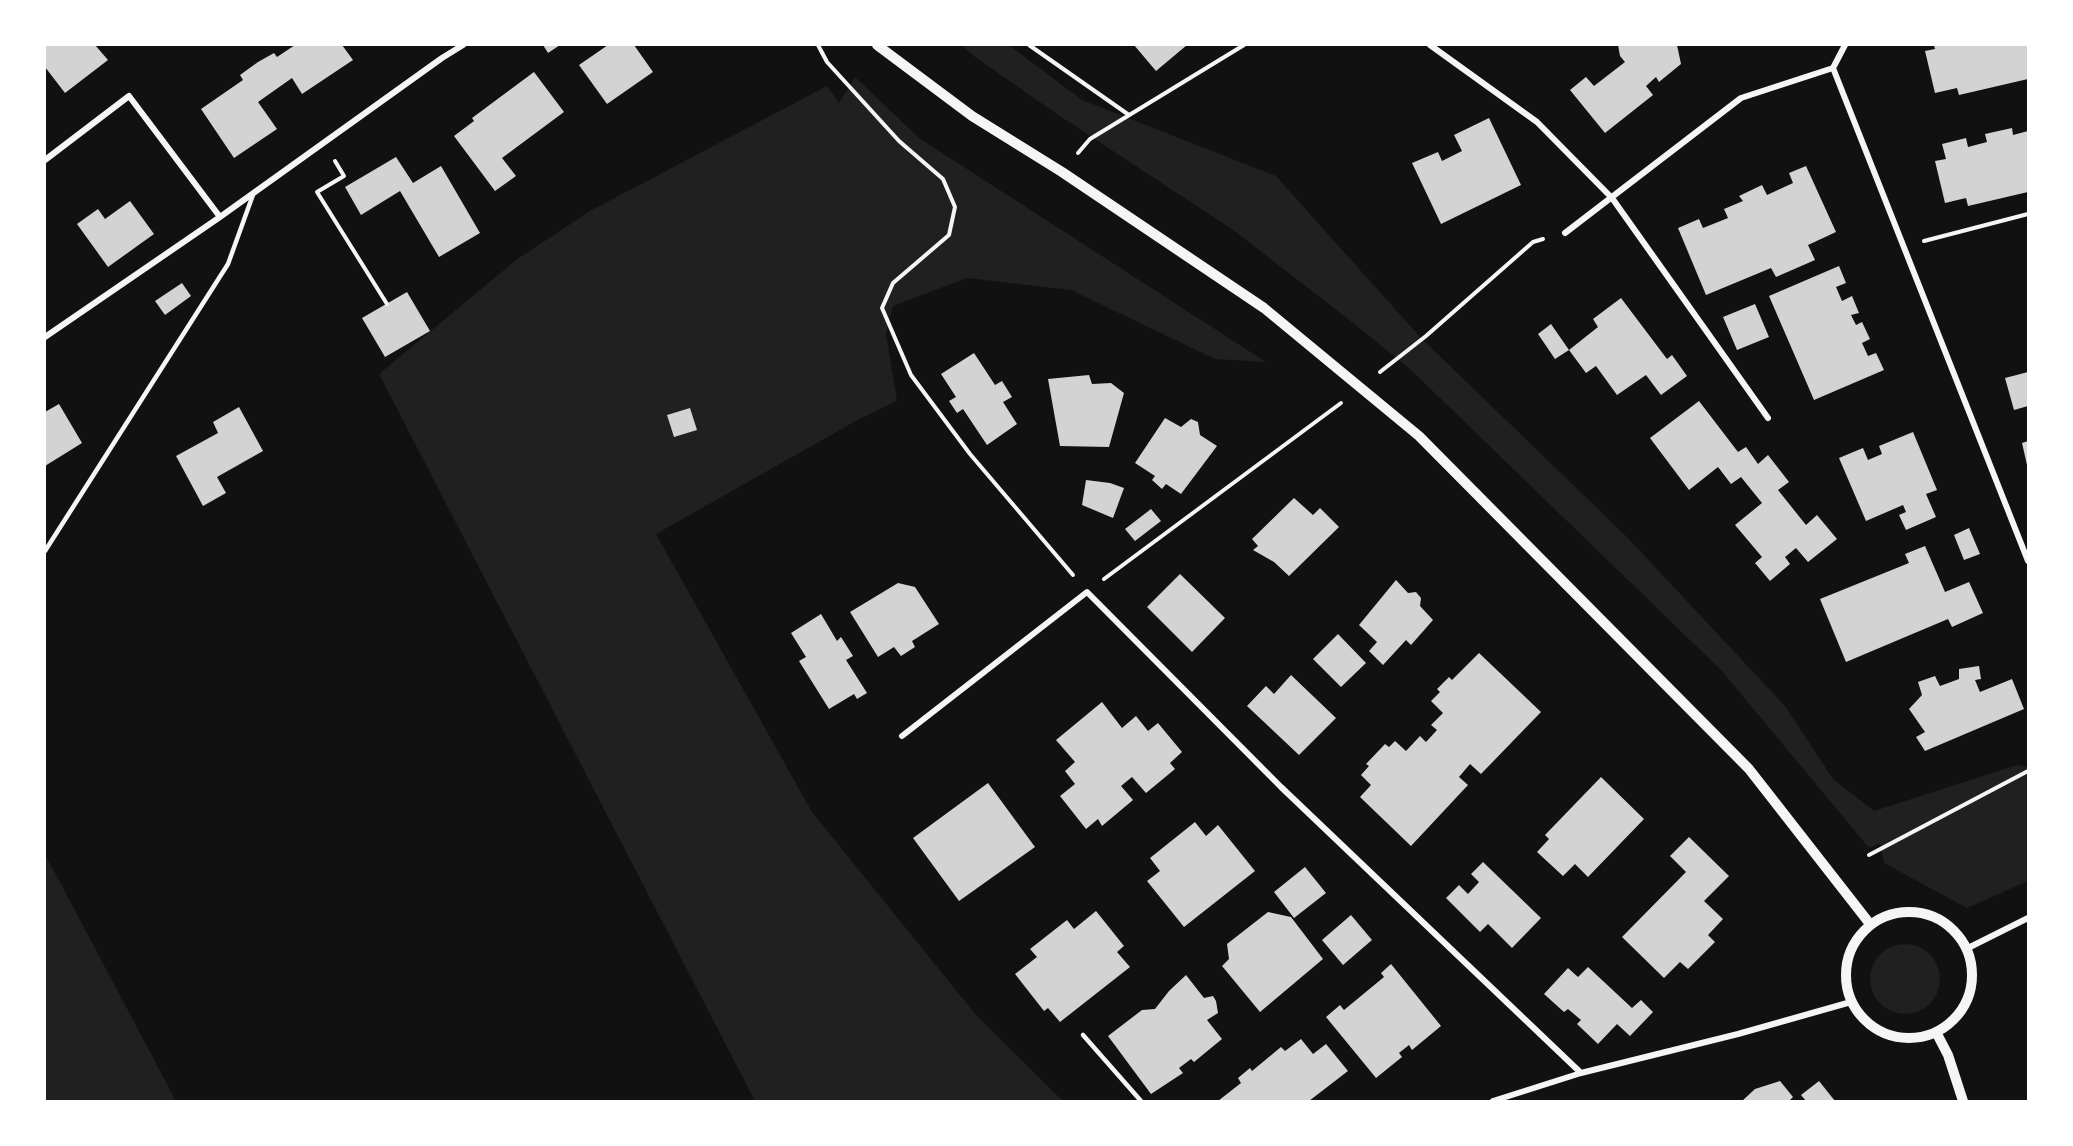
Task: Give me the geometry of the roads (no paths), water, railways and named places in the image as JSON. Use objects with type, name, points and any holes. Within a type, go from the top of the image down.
[{"type":"street","points":[[45,338],[220,217],[442,58],[464,45]]},
{"type":"street","points":[[877,45],[972,116],[1062,172],[1264,308],[1419,436],[1749,769],[1870,924]]},
{"type":"street","points":[[1431,45],[1537,122],[1612,198],[1768,418]]},
{"type":"street","points":[[1565,233],[1741,98],[1833,68],[1845,45]]},
{"type":"street","points":[[1833,68],[2028,561]]},
{"type":"street","points":[[45,160],[129,96],[220,217]]},
{"type":"street","points":[[902,736],[1087,592],[1281,787],[1581,1073]]},
{"type":"street","points":[[1909,911],[1930,915],[1948,925],[1962,940],[1966,949],[1970,960],[1972,980],[1967,1000],[1956,1017],[1936,1032],[1920,1038],[1899,1038],[1879,1031],[1863,1019],[1851,1002],[1845,981],[1846,960],[1856,940],[1870,924],[1889,915],[1909,911]]},
{"type":"street","points":[[1966,949],[2028,918]]},
{"type":"street","points":[[1493,1101],[1581,1073],[1738,1034],[1851,1002]]},
{"type":"street","points":[[1936,1032],[1948,1055],[1963,1101]]},
{"type":"lane","points":[[45,551],[228,264],[254,192]]},
{"type":"lane","points":[[1083,1035],[1141,1101]]}]
